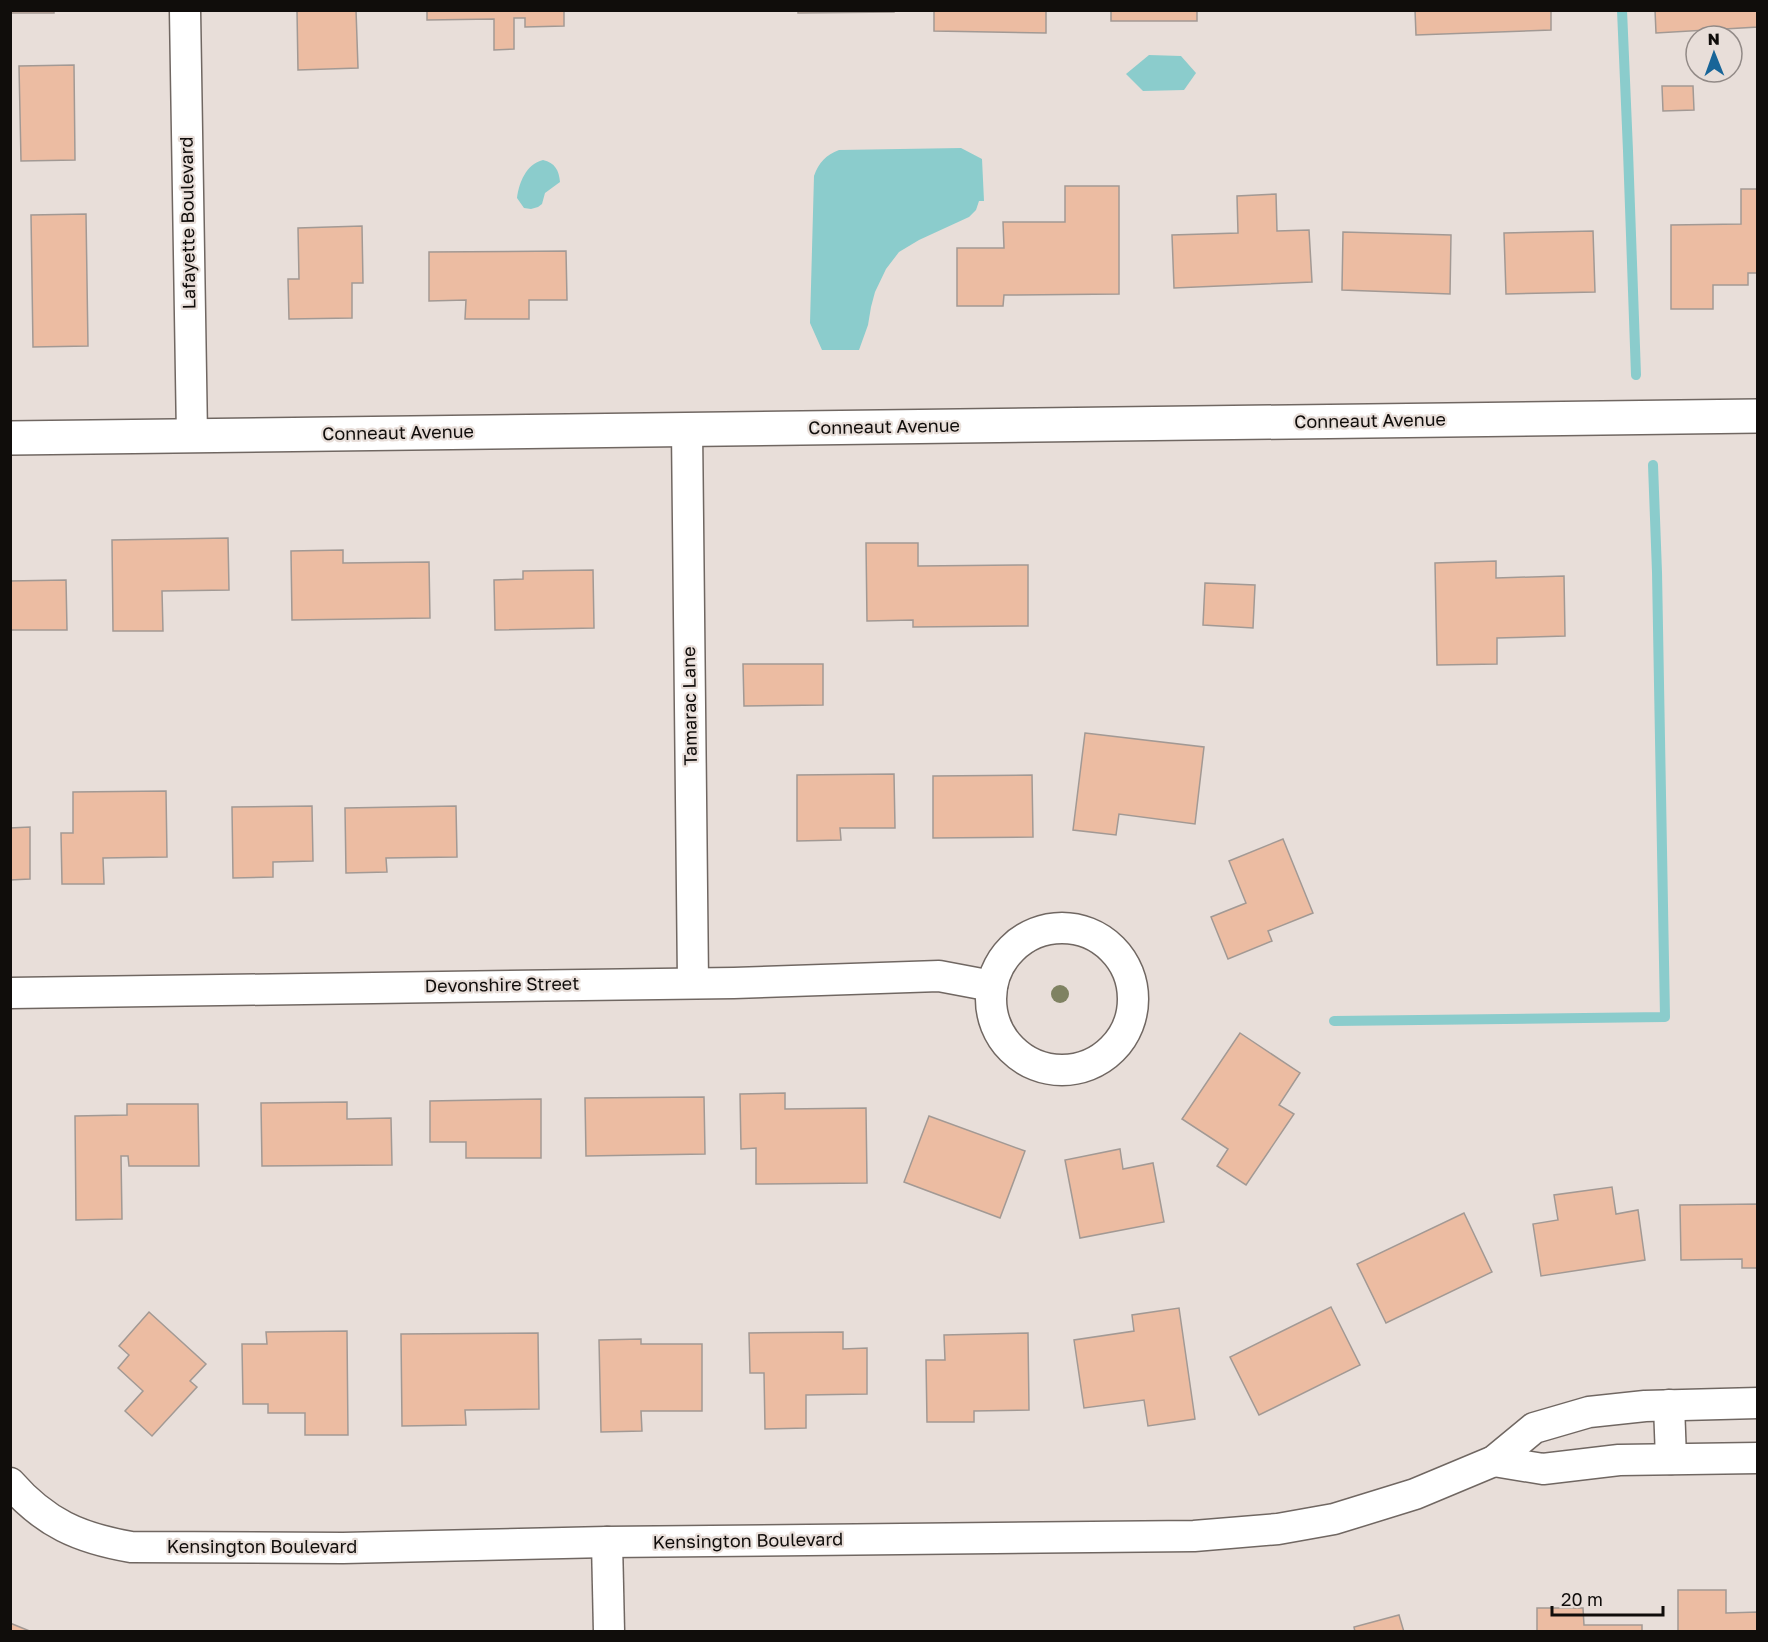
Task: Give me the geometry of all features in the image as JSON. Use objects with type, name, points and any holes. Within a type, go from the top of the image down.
[{"type":"street","name":"Lafayette Boulevard","points":[[185,10],[192,436]]},
{"type":"street","name":"Conneaut Avenue","points":[[10,438],[1758,416]]},
{"type":"street","name":"Tamarac Lane","points":[[687,429],[693,982]]},
{"type":"street","points":[[1059,928],[1083,930],[1105,941],[1121,958],[1131,980],[1134,1004],[1128,1026],[1116,1046],[1098,1061],[1076,1068],[1054,1070],[1031,1063],[1012,1050],[998,1031],[992,1009],[992,986],[1000,963],[1015,945],[1035,932],[1059,928]]},
{"type":"street","name":"Devonshire Street","points":[[10,993],[735,983],[939,976],[992,986]]},
{"type":"street","name":"Kensington Boulevard","points":[[10,1483],[25,1499],[48,1517],[74,1532],[102,1542],[131,1547],[343,1548],[607,1542],[1194,1536],[1278,1529],[1334,1519],[1415,1494],[1494,1461],[1534,1428],[1589,1412],[1645,1406],[1758,1403]]},
{"type":"street","points":[[1670,1406],[1671,1459]]},
{"type":"street","points":[[1494,1461],[1543,1469],[1619,1460],[1758,1458]]},
{"type":"street","points":[[607,1542],[609,1632]]},
{"type":"water","points":[[1149,55],[1181,56],[1196,73],[1184,90],[1143,91],[1126,74]]},
{"type":"water","points":[[961,148],[982,159],[984,201],[979,201],[976,210],[969,217],[899,252],[886,269],[875,292],[868,325],[859,350],[822,350],[810,323],[814,176],[818,167],[830,154],[839,150]]},
{"type":"water","points":[[543,160],[556,168],[560,182],[545,193],[542,204],[538,207],[524,208],[517,198],[522,180],[532,166]]},
{"type":"building","points":[[10,10],[54,10],[54,13],[10,13]]},
{"type":"building","points":[[297,10],[356,10],[358,68],[298,70]]},
{"type":"building","points":[[427,10],[564,10],[564,26],[525,27],[525,18],[514,18],[514,49],[494,50],[494,19],[427,20]]},
{"type":"building","points":[[798,10],[894,10],[894,12],[798,13]]},
{"type":"building","points":[[934,10],[1046,10],[1046,33],[934,31]]},
{"type":"building","points":[[1111,10],[1197,10],[1197,21],[1111,21]]},
{"type":"building","points":[[1415,10],[1551,10],[1551,30],[1416,35]]},
{"type":"building","points":[[1655,10],[1758,10],[1758,27],[1744,28],[1744,24],[1684,24],[1684,31],[1656,33]]},
{"type":"building","points":[[74,65],[75,160],[21,161],[19,66]]},
{"type":"building","points":[[1662,86],[1693,86],[1694,110],[1663,111]]},
{"type":"building","points":[[1065,186],[1119,186],[1119,294],[1004,295],[1003,306],[957,306],[957,248],[1004,248],[1003,222],[1065,222]]},
{"type":"building","points":[[1741,189],[1758,189],[1758,273],[1748,273],[1748,285],[1713,285],[1713,309],[1671,309],[1671,225],[1741,224]]},
{"type":"building","points":[[1276,194],[1277,231],[1309,230],[1312,282],[1174,288],[1172,235],[1238,233],[1237,196]]},
{"type":"building","points":[[86,214],[88,346],[33,347],[31,215]]},
{"type":"building","points":[[362,226],[363,283],[352,283],[352,318],[289,319],[288,279],[299,279],[298,228]]},
{"type":"building","points":[[1593,231],[1595,292],[1506,294],[1504,233]]},
{"type":"building","points":[[1343,232],[1451,235],[1450,294],[1342,290]]},
{"type":"building","points":[[566,251],[567,300],[529,300],[529,319],[465,319],[466,300],[429,301],[429,252]]},
{"type":"building","points":[[228,538],[229,590],[162,591],[163,631],[113,631],[112,540]]},
{"type":"building","points":[[866,543],[918,543],[918,566],[1028,565],[1028,626],[913,627],[913,620],[867,621]]},
{"type":"building","points":[[343,550],[343,563],[429,562],[430,618],[292,620],[291,551]]},
{"type":"building","points":[[1496,561],[1496,578],[1564,576],[1565,636],[1497,638],[1497,664],[1437,665],[1435,563]]},
{"type":"building","points":[[593,570],[594,628],[495,630],[494,580],[523,579],[523,571]]},
{"type":"building","points":[[66,580],[67,630],[10,630],[10,581]]},
{"type":"building","points":[[1205,583],[1255,585],[1253,628],[1203,625]]},
{"type":"building","points":[[743,664],[823,664],[823,705],[744,706]]},
{"type":"building","points":[[1085,733],[1204,747],[1195,824],[1119,814],[1116,835],[1073,830]]},
{"type":"building","points":[[894,774],[895,828],[840,828],[841,840],[797,841],[797,775]]},
{"type":"building","points":[[1032,775],[1033,837],[933,838],[933,776]]},
{"type":"building","points":[[166,791],[167,857],[103,858],[104,884],[62,884],[61,833],[73,833],[73,792]]},
{"type":"building","points":[[312,806],[313,861],[273,862],[273,877],[233,878],[232,807]]},
{"type":"building","points":[[456,806],[457,857],[386,858],[387,872],[346,873],[345,808]]},
{"type":"building","points":[[30,827],[30,879],[10,880],[10,828]]},
{"type":"building","points":[[1283,839],[1313,913],[1268,931],[1272,941],[1228,959],[1211,917],[1246,903],[1229,861]]},
{"type":"building","points":[[1240,1033],[1300,1073],[1279,1105],[1294,1114],[1246,1185],[1217,1166],[1228,1149],[1182,1119]]},
{"type":"building","points":[[785,1093],[785,1109],[866,1108],[867,1183],[756,1184],[756,1148],[741,1149],[740,1094]]},
{"type":"building","points":[[704,1097],[705,1154],[586,1156],[585,1098]]},
{"type":"building","points":[[541,1099],[541,1158],[466,1158],[466,1142],[430,1142],[430,1101]]},
{"type":"building","points":[[347,1102],[347,1119],[391,1118],[392,1165],[262,1166],[261,1103]]},
{"type":"building","points":[[127,1104],[198,1104],[199,1166],[129,1166],[128,1156],[121,1156],[122,1219],[76,1220],[75,1116],[127,1115]]},
{"type":"building","points":[[929,1116],[1025,1151],[1000,1218],[904,1182]]},
{"type":"building","points":[[1120,1149],[1123,1169],[1153,1163],[1164,1222],[1080,1238],[1065,1160]]},
{"type":"building","points":[[1612,1187],[1616,1214],[1638,1210],[1645,1260],[1541,1276],[1533,1224],[1558,1220],[1554,1195]]},
{"type":"building","points":[[1758,1204],[1758,1268],[1742,1268],[1742,1259],[1681,1260],[1680,1205]]},
{"type":"building","points":[[1464,1213],[1492,1272],[1386,1323],[1357,1264]]},
{"type":"building","points":[[1331,1307],[1360,1365],[1259,1415],[1230,1357]]},
{"type":"building","points":[[1179,1308],[1195,1419],[1148,1426],[1144,1400],[1084,1408],[1074,1340],[1134,1331],[1132,1315]]},
{"type":"building","points":[[149,1312],[206,1364],[190,1381],[197,1387],[152,1436],[125,1411],[143,1391],[118,1368],[129,1355],[119,1346]]},
{"type":"building","points":[[347,1331],[348,1435],[305,1435],[305,1413],[268,1413],[268,1404],[243,1404],[242,1344],[267,1344],[266,1332]]},
{"type":"building","points":[[843,1332],[843,1349],[867,1348],[867,1394],[806,1395],[806,1428],[765,1429],[764,1373],[750,1373],[749,1333]]},
{"type":"building","points":[[538,1333],[539,1409],[465,1410],[466,1425],[402,1426],[401,1334]]},
{"type":"building","points":[[1028,1333],[1029,1410],[974,1411],[974,1422],[927,1422],[926,1360],[945,1360],[944,1335]]},
{"type":"building","points":[[641,1339],[641,1344],[702,1344],[702,1411],[641,1411],[642,1431],[601,1432],[599,1340]]},
{"type":"building","points":[[1678,1590],[1726,1590],[1726,1613],[1758,1612],[1758,1632],[1678,1632]]},
{"type":"building","points":[[1537,1608],[1583,1608],[1584,1625],[1642,1625],[1642,1632],[1537,1632]]},
{"type":"building","points":[[1399,1615],[1404,1632],[1355,1632],[1354,1627]]},
{"type":"building","points":[[10,1623],[32,1632],[10,1632]]},
{"type":"waterway","points":[[1622,10],[1636,375]]},
{"type":"waterway","points":[[1334,1021],[1665,1017],[1653,465]]}]
